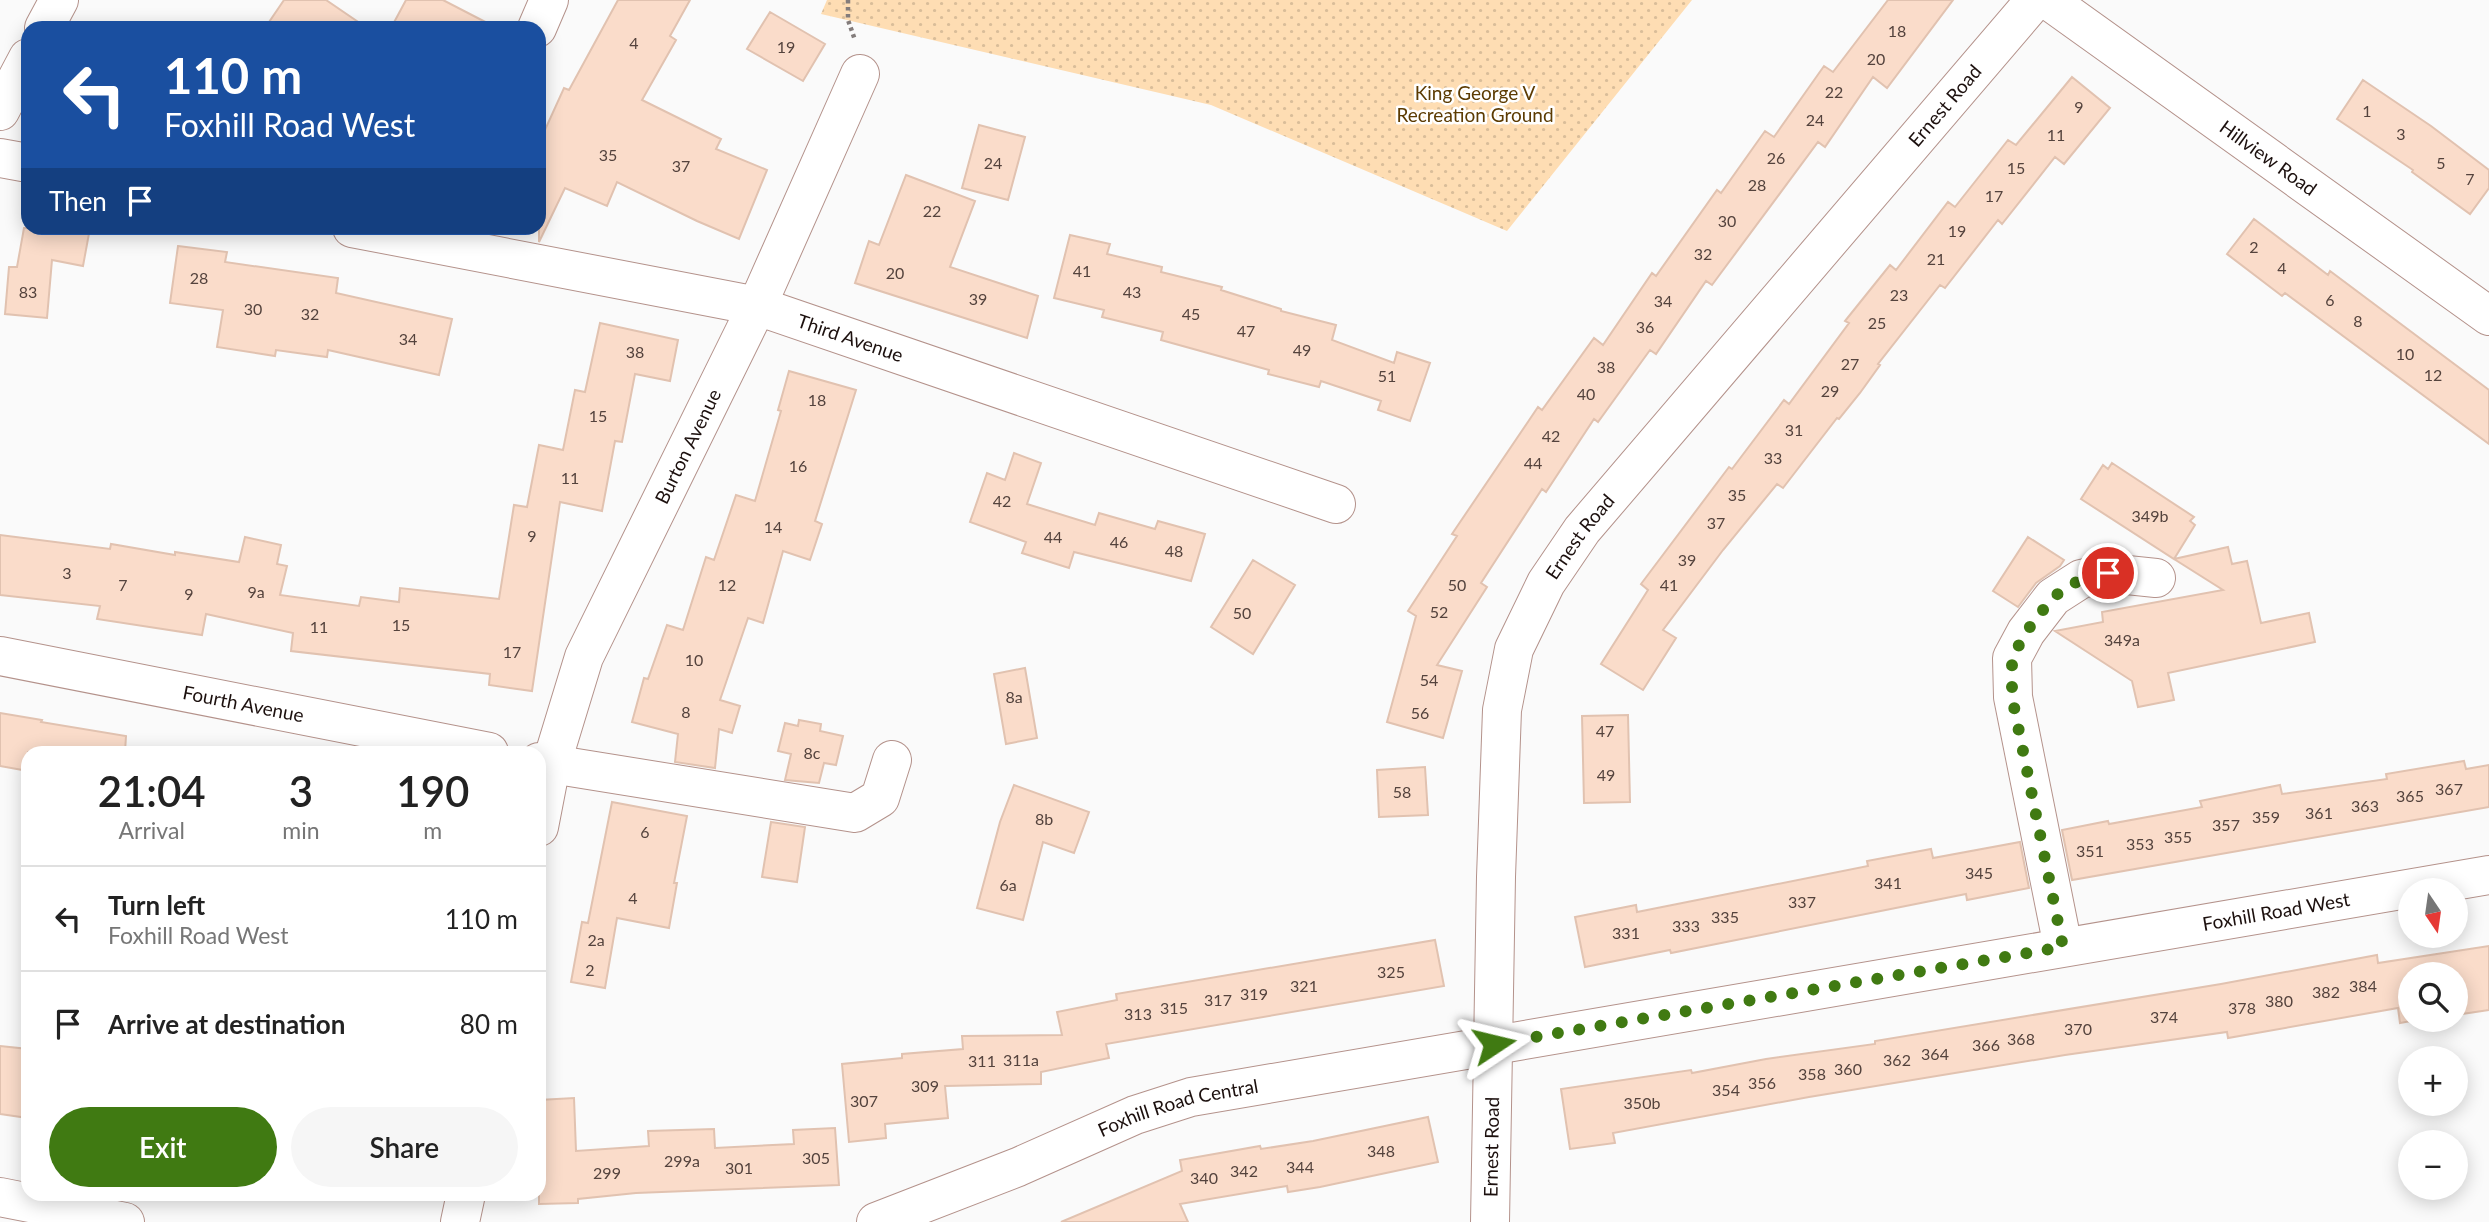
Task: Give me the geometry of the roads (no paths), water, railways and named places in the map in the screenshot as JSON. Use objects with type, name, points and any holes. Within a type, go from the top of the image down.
[{"type":"street","points":[[48,21],[59,0]]},
{"type":"street","points":[[540,21],[549,0]]},
{"type":"street","name":"Ernest Road","points":[[1490,1222],[1502,710],[1514,649],[1546,583],[1582,530],[2035,0]]},
{"type":"street","name":"Hillview Road","points":[[2048,0],[2489,316]]},
{"type":"street","points":[[0,111],[21,71]]},
{"type":"street","name":"Burton Avenue","points":[[546,761],[584,657],[757,306],[860,74]]},
{"type":"street","points":[[0,158],[21,162]]},
{"type":"street","name":"Third Avenue","points":[[444,236],[757,306],[1335,504]]},
{"type":"street","points":[[2063,947],[2012,697],[2012,658],[2026,632],[2053,597],[2081,579],[2108,573],[2156,578]]},
{"type":"street","name":"Fourth Avenue","points":[[0,656],[458,746]]},
{"type":"street","points":[[546,764],[855,813],[880,797],[892,760]]},
{"type":"street","name":"Foxhill Road West","points":[[1494,1044],[2489,875]]},
{"type":"street","name":"Foxhill Road Central","points":[[876,1222],[1017,1167],[1135,1115],[1191,1097],[1494,1044]]},
{"type":"street","points":[[0,1197],[125,1222]]},
{"type":"street","points":[[460,1222],[464,1201]]},
{"type":"park label","name":"King George V Recreation Ground","points":[[1475,104]]}]
